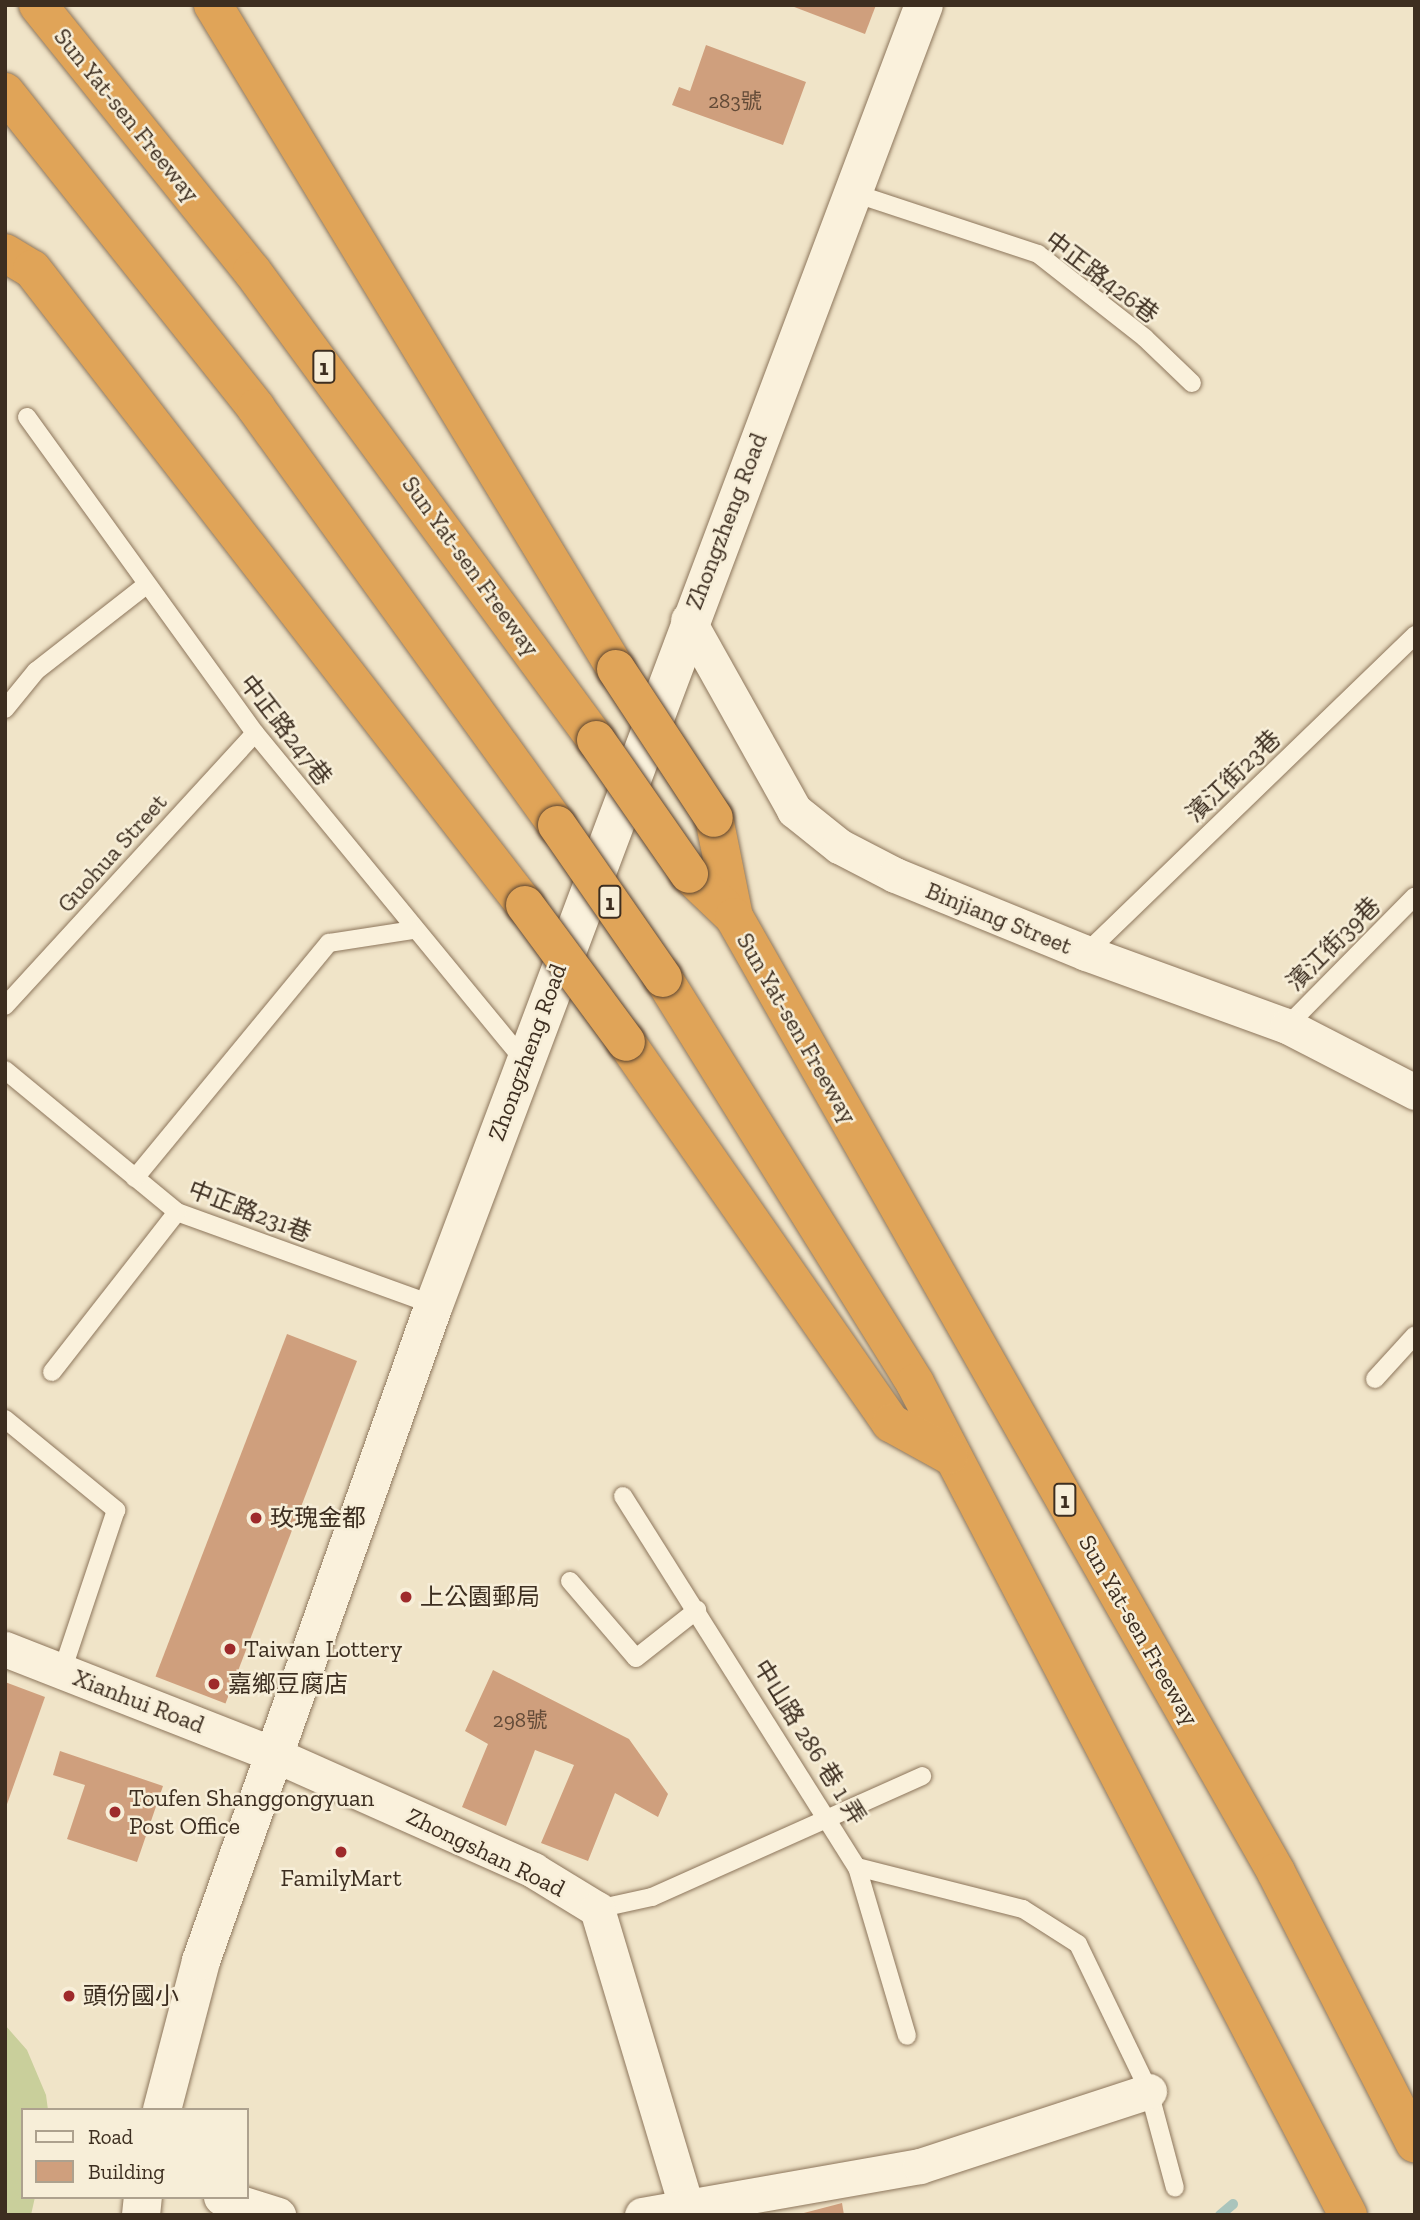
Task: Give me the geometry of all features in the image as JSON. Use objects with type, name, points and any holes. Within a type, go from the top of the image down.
[{"type":"highway","name":"Sun Yat-sen Freeway","points":[[38,5],[252,271],[596,740],[689,874],[734,918],[1276,1872],[1415,2144]]},
{"type":"highway","points":[[213,5],[616,669],[714,818],[734,918]]},
{"type":"highway","name":"1","points":[[5,92],[256,408],[557,825],[663,978],[915,1383],[949,1455],[1348,2215]]},
{"type":"highway","points":[[5,232],[19,261],[525,905],[626,1042],[891,1423],[949,1455]]},
{"type":"main road","name":"Zhongzheng Road","points":[[163,2108],[201,1961],[434,1305],[688,620],[924,5]]},
{"type":"street","name":"Binjiang Street","points":[[688,620],[793,810],[839,846],[895,875],[1086,953],[1287,1026],[1415,1092]]},
{"type":"street","name":"Xianhui Road","points":[[5,1649],[273,1754]]},
{"type":"street","name":"Zhongshan Road","points":[[273,1754],[533,1870],[597,1909]]},
{"type":"street","points":[[597,1909],[688,2211]]},
{"type":"street","points":[[642,2215],[688,2211],[920,2166],[1149,2091]]},
{"type":"street","points":[[227,2199],[278,2215]]},
{"type":"lane","name":"中正路426巷","points":[[851,192],[1038,254],[1145,338],[1192,383]]},
{"type":"lane","name":"中正路247巷","points":[[27,417],[255,733],[413,930],[524,1060]]},
{"type":"lane","points":[[5,709],[36,671],[146,585]]},
{"type":"lane","name":"濱江街23巷","points":[[1086,953],[1415,635]]},
{"type":"lane","name":"Guohua Street","points":[[5,1006],[255,733]]},
{"type":"lane","name":"濱江街39巷","points":[[1287,1026],[1415,896]]},
{"type":"lane","points":[[135,1178],[329,943],[413,930]]},
{"type":"lane","name":"中正路231巷","points":[[5,1070],[177,1212],[434,1305]]},
{"type":"lane","points":[[52,1372],[177,1212]]},
{"type":"lane","points":[[1376,1379],[1415,1335]]},
{"type":"lane","points":[[5,1419],[116,1510],[62,1671]]},
{"type":"lane","name":"中山路 286 巷 1 弄","points":[[623,1496],[829,1815],[857,1867],[907,2036]]},
{"type":"lane","points":[[570,1581],[636,1658],[697,1610]]},
{"type":"lane","points":[[597,1909],[652,1897],[829,1815],[922,1776]]},
{"type":"lane","points":[[857,1867],[1023,1909],[1078,1944],[1149,2091],[1175,2188]]},
{"type":"green space","points":[[5,2025],[27,2050],[46,2095],[48,2108],[21,2108],[21,2199],[35,2199],[31,2215],[5,2215]]},
{"type":"building","points":[[789,5],[876,5],[865,34]]},
{"type":"building","points":[[706,45],[806,82],[783,145],[672,105],[679,87],[690,91]]},
{"type":"building","name":"玫瑰金都","points":[[287,1334],[357,1361],[225,1704],[155,1677]]},
{"type":"building","points":[[493,1670],[629,1739],[668,1794],[658,1817],[615,1793],[588,1861],[541,1843],[574,1765],[535,1750],[506,1826],[462,1807],[488,1744],[465,1731]]},
{"type":"building","points":[[5,1682],[45,1697],[6,1807],[5,1807]]},
{"type":"building","name":"Toufen Shanggongyuan Post Office","points":[[60,1751],[163,1786],[137,1862],[67,1839],[85,1785],[53,1775]]},
{"type":"building","points":[[842,2203],[844,2215],[800,2215],[800,2214]]},
{"type":"waterway","points":[[1220,2215],[1233,2204]]},
{"type":"place","name":"玫瑰金都","points":[[256,1518]]},
{"type":"place","name":"上公園郵局","points":[[406,1597]]},
{"type":"place","name":"Taiwan Lottery","points":[[230,1649]]},
{"type":"place","name":"嘉鄉豆腐店","points":[[214,1684]]},
{"type":"place","name":"Toufen Shanggongyuan Post Office","points":[[115,1812]]},
{"type":"place","name":"FamilyMart","points":[[341,1852]]},
{"type":"place","name":"頭份國小","points":[[69,1996]]}]
